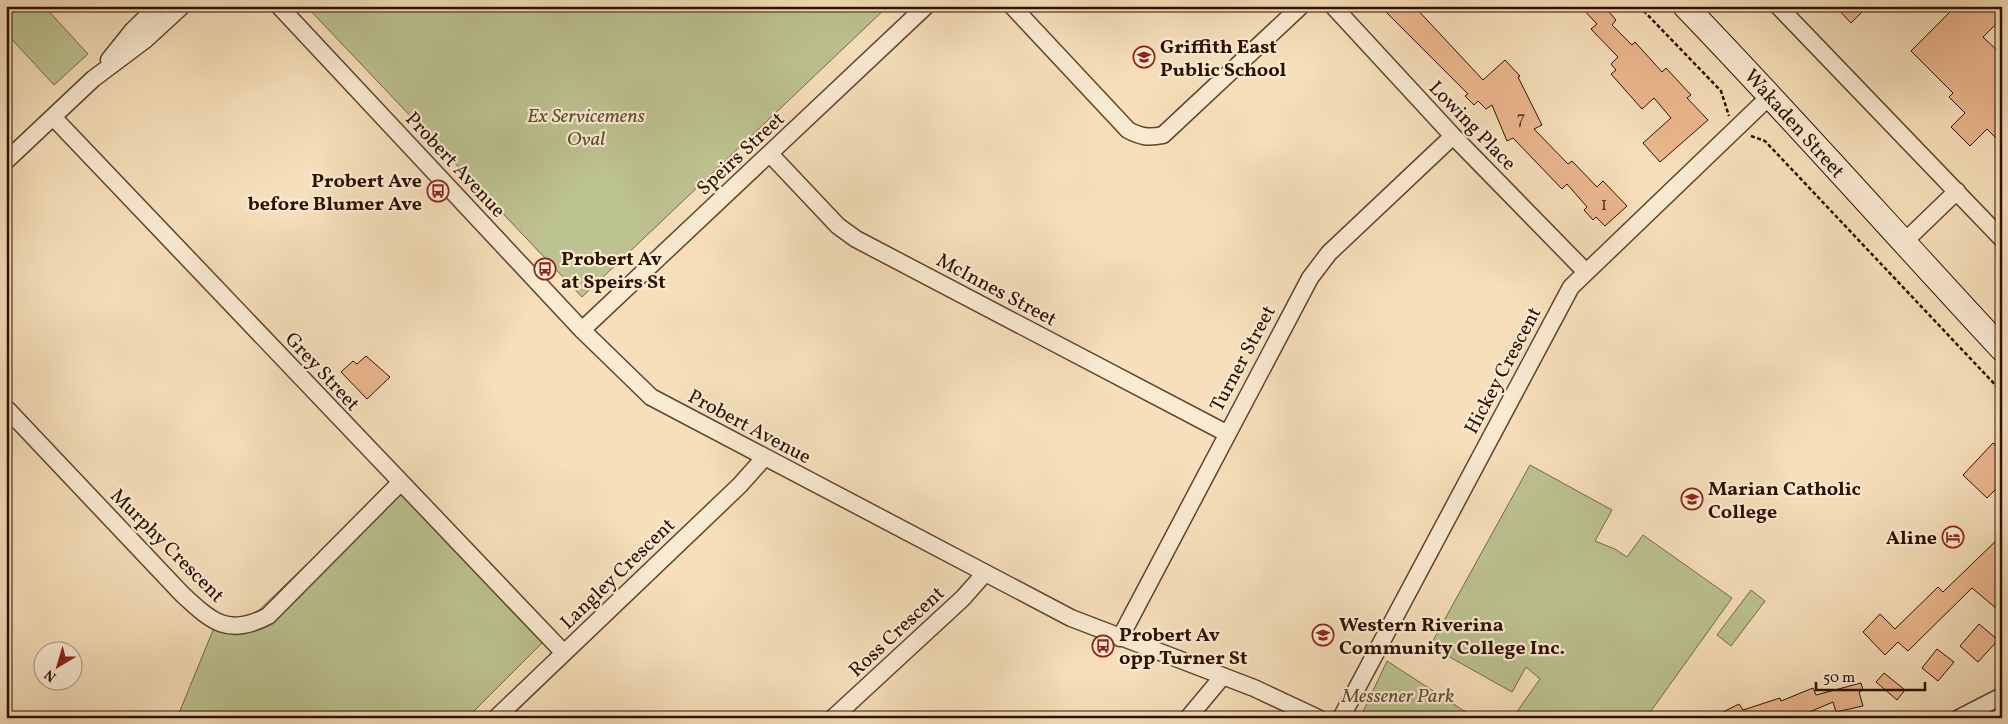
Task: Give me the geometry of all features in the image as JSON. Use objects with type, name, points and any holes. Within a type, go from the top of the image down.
[{"type":"main road","name":"Wakaden Street","points":[[1685,6],[1771,95],[1903,243],[2002,349]]},
{"type":"street","points":[[93,79],[133,30],[158,6]]},
{"type":"street","points":[[6,161],[93,79],[145,40],[182,6]]},
{"type":"street","name":"Probert Avenue","points":[[279,6],[582,330],[651,397],[1071,618],[1254,688],[1318,718]]},
{"type":"street","name":"Speirs Street","points":[[582,330],[926,6]]},
{"type":"street","points":[[1012,6],[1128,130],[1140,137],[1151,138],[1164,135],[1301,6]]},
{"type":"street","name":"Lowing Place","points":[[1333,6],[1454,136],[1584,271]]},
{"type":"street","points":[[1778,6],[2002,239]]},
{"type":"street","name":"Hickey Crescent","points":[[1341,718],[1571,286],[1584,271],[1771,95]]},
{"type":"street","name":"Grey Street","points":[[53,117],[564,652]]},
{"type":"street","name":"Turner Street","points":[[1120,638],[1226,433],[1314,272],[1329,253],[1454,136]]},
{"type":"street","name":"McInnes Street","points":[[770,154],[838,226],[856,239],[1226,433]]},
{"type":"street","points":[[1903,243],[1957,191]]},
{"type":"street","name":"Murphy Crescent","points":[[6,408],[182,594],[204,615],[216,623],[226,626],[243,626],[268,616],[400,482]]},
{"type":"street","name":"Langley Crescent","points":[[496,718],[740,485],[764,458]]},
{"type":"street","name":"Ross Crescent","points":[[833,718],[963,598],[984,573]]},
{"type":"street","points":[[1188,718],[1223,676]]},
{"type":"street","points":[[1959,718],[2002,696]]},
{"type":"path","points":[[1639,6],[1721,91],[1729,118],[1742,122],[1741,130],[1747,136],[1759,137],[1765,141],[2002,392]]},
{"type":"green space","points":[[6,6],[44,6],[88,54],[54,85],[6,33]]},
{"type":"green space","name":"Ex Servicemens Oval","points":[[306,6],[888,6],[582,297]]},
{"type":"green space","points":[[1530,465],[1612,510],[1595,541],[1615,549],[1627,557],[1643,535],[1732,598],[1646,718],[1522,718],[1516,713],[1540,679],[1526,667],[1512,692],[1430,646]]},
{"type":"green space","points":[[396,478],[546,639],[467,718],[177,718],[216,623],[253,616]]},
{"type":"green space","points":[[1751,590],[1765,601],[1731,646],[1717,635]]},
{"type":"green space","name":"Messener Park","points":[[1387,661],[1475,718],[1360,718]]},
{"type":"building","points":[[1393,6],[1414,6],[1483,80],[1505,60],[1520,76],[1518,77],[1542,125],[1534,129],[1568,164],[1572,161],[1597,187],[1603,181],[1627,206],[1605,226],[1596,217],[1593,220],[1584,210],[1587,207],[1567,184],[1562,189],[1513,138],[1507,141],[1492,105],[1486,109],[1478,101],[1474,105],[1465,96],[1468,94],[1386,12]]},
{"type":"building","points":[[1580,6],[1604,6],[1616,20],[1612,25],[1632,45],[1635,42],[1662,72],[1666,68],[1691,95],[1687,98],[1708,120],[1660,162],[1643,143],[1671,118],[1654,98],[1642,109],[1611,74],[1616,70],[1611,64],[1618,57],[1591,29],[1597,24]]},
{"type":"building","points":[[1835,6],[1868,6],[1851,23]]},
{"type":"building","points":[[1956,6],[2002,6],[2002,18],[1983,37],[2002,55],[2002,144],[1987,129],[1970,146],[1951,127],[1965,113],[1949,97],[1953,93],[1911,51]]},
{"type":"building","points":[[366,356],[390,377],[367,399],[341,372],[353,361],[357,364]]},
{"type":"building","points":[[1993,443],[2002,451],[2002,483],[1987,498],[1963,475]]},
{"type":"building","points":[[2002,535],[2002,603],[1997,609],[1972,588],[1908,651],[1898,642],[1885,655],[1863,632],[1880,614],[1895,629],[1938,587],[1943,592]]},
{"type":"building","points":[[1979,624],[1998,640],[1978,662],[1960,646]]},
{"type":"building","points":[[1937,649],[1954,662],[1938,681],[1922,668]]},
{"type":"building","points":[[1884,673],[1905,690],[1897,700],[1876,682]]},
{"type":"building","points":[[1861,683],[1863,690],[1859,692],[1863,706],[1836,712],[1833,702],[1798,717],[1797,713],[1783,718],[1711,718],[1739,704],[1743,710],[1780,698],[1781,701],[1813,688],[1816,695]]},
{"type":"place","name":"Griffith East Public School","points":[[1144,57]]},
{"type":"place","name":"Probert Ave before Blumer Ave","points":[[438,191]]},
{"type":"place","name":"Probert Av at Speirs St","points":[[545,269]]},
{"type":"place","name":"Marian Catholic College","points":[[1692,499]]},
{"type":"place","name":"Aline","points":[[1953,537]]},
{"type":"place","name":"Western Riverina Community College Inc.","points":[[1323,635]]},
{"type":"place","name":"Probert Av opp Turner St","points":[[1103,646]]}]
